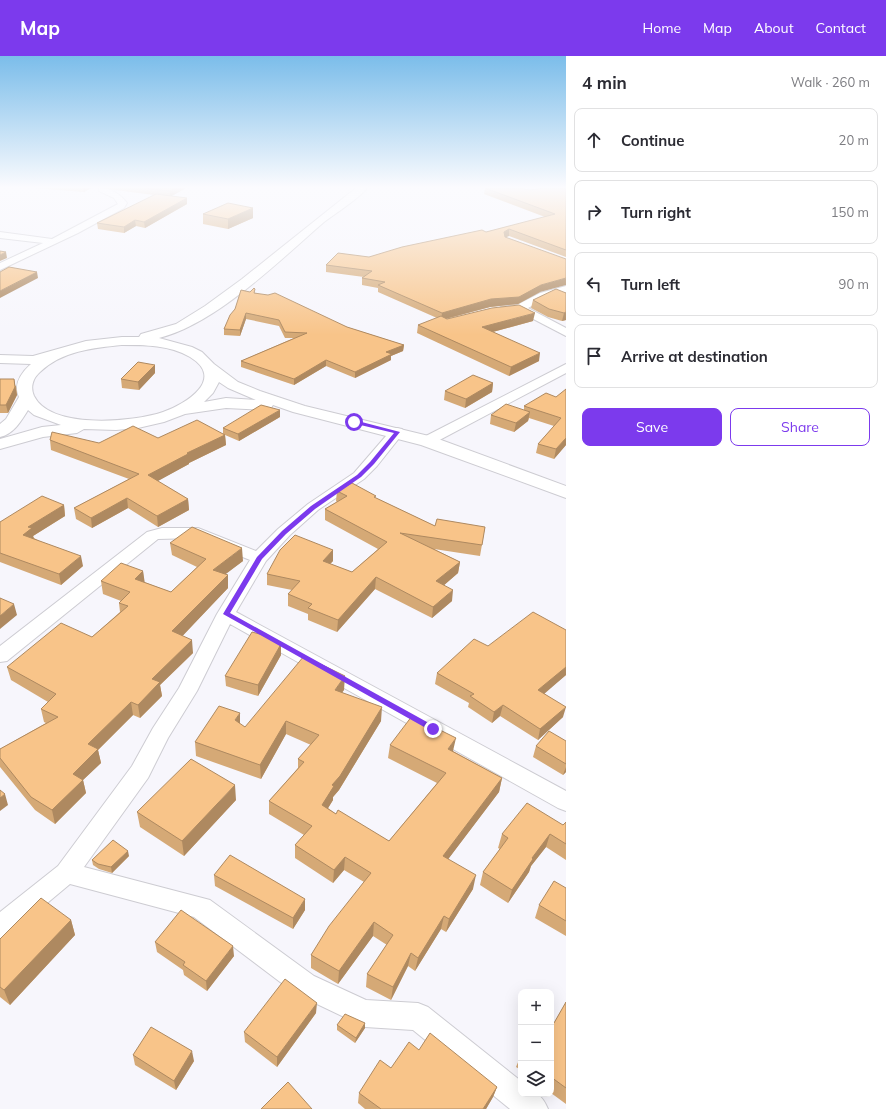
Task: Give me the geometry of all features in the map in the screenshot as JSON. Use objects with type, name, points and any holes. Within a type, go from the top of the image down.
[{"type":"main road","points":[[0,359],[33,360],[89,345],[163,334],[182,327],[196,319],[262,271],[301,237]]},
{"type":"main road","points":[[0,444],[42,432],[155,420],[179,411],[197,401],[208,390],[212,378],[193,337],[196,319]]},
{"type":"main road","points":[[122,341],[146,341],[168,344],[187,350],[233,385],[244,390],[300,409],[397,432],[427,441],[566,492]]},
{"type":"main road","points":[[0,432],[12,422],[25,393],[27,377],[34,368],[60,354]]},
{"type":"main road","points":[[0,364],[20,378],[25,393],[40,412],[65,422],[97,426]]},
{"type":"main road","points":[[179,411],[239,403],[300,409]]},
{"type":"street","points":[[18,237],[51,241]]},
{"type":"street","points":[[0,267],[60,237]]},
{"type":"street","points":[[490,311],[520,308],[544,295],[566,289]]},
{"type":"street","points":[[520,308],[566,333]]},
{"type":"street","points":[[427,441],[566,368]]},
{"type":"street","points":[[0,927],[66,873],[140,772],[160,734],[186,691],[226,614],[259,558],[284,532],[313,507],[359,476],[372,463],[397,432]]},
{"type":"street","points":[[0,656],[153,535],[162,533],[198,533],[259,558]]},
{"type":"street","points":[[226,614],[566,802]]},
{"type":"street","points":[[66,873],[202,908],[305,985],[365,1013],[418,1017],[533,1109]]},
{"type":"building","points":[[448,237],[505,237],[566,259],[566,278],[541,285],[519,297],[491,299],[442,313],[378,285],[385,282],[362,278],[372,271],[326,265],[338,253],[369,257],[402,247]]},
{"type":"building","points":[[531,237],[566,237],[566,250]]},
{"type":"building","points":[[0,251],[6,252],[0,255]]},
{"type":"building","points":[[9,267],[37,272],[0,291],[0,272]]},
{"type":"building","points":[[254,288],[254,293],[268,295],[275,293],[347,327],[404,345],[386,352],[392,354],[355,372],[326,360],[294,379],[241,361],[307,333],[285,332],[279,320],[246,313],[240,330],[224,329],[230,315],[235,309],[241,290],[250,292]]},
{"type":"building","points":[[556,289],[566,293],[566,312],[564,313],[549,309],[533,300]]},
{"type":"building","points":[[519,305],[535,313],[482,327],[540,353],[511,367],[418,325],[441,316],[447,319],[492,308]]},
{"type":"building","points":[[138,362],[155,365],[138,382],[121,379]]},
{"type":"building","points":[[473,375],[493,383],[466,399],[445,391]]},
{"type":"building","points":[[0,379],[14,379],[15,387],[6,405],[0,405]]},
{"type":"building","points":[[566,389],[566,438],[556,449],[538,444],[561,418],[524,406],[546,393],[556,397]]},
{"type":"building","points":[[506,404],[530,412],[516,423],[491,415]]},
{"type":"building","points":[[261,405],[280,410],[238,434],[223,428]]},
{"type":"building","points":[[197,420],[225,435],[187,453],[188,454],[148,475],[188,499],[157,516],[127,498],[91,518],[74,508],[139,474],[50,440],[52,432],[99,443],[133,426],[158,438]]},
{"type":"building","points":[[352,483],[376,496],[374,497],[435,526],[437,519],[485,527],[482,545],[400,533],[460,562],[436,581],[453,590],[433,607],[376,577],[338,620],[308,608],[312,604],[288,594],[300,581],[267,574],[280,550],[295,535],[333,550],[323,561],[352,572],[387,542],[325,509],[347,496],[337,491]]},
{"type":"building","points":[[42,496],[64,505],[28,527],[32,528],[23,535],[81,556],[59,574],[0,553],[0,522]]},
{"type":"building","points":[[192,527],[242,548],[213,570],[228,575],[172,631],[192,640],[152,679],[160,682],[138,705],[131,702],[88,744],[98,749],[73,774],[83,780],[52,810],[31,797],[0,758],[0,749],[58,717],[41,709],[56,694],[7,667],[61,623],[92,637],[128,606],[119,603],[130,592],[101,581],[121,563],[143,571],[135,579],[171,592],[206,559],[170,543]]},
{"type":"building","points":[[0,598],[14,604],[0,616]]},
{"type":"building","points":[[533,612],[566,630],[566,667],[538,690],[566,707],[540,729],[503,705],[494,712],[470,696],[474,694],[437,673],[474,639],[488,646]]},
{"type":"building","points":[[252,632],[267,636],[281,644],[258,685],[225,676]]},
{"type":"building","points":[[304,656],[345,676],[335,690],[382,707],[340,776],[332,785],[334,786],[322,805],[336,814],[338,810],[389,841],[446,773],[390,745],[412,716],[456,738],[448,749],[502,778],[443,856],[476,875],[449,919],[444,916],[418,958],[411,953],[393,987],[367,974],[393,935],[374,922],[339,971],[311,955],[329,926],[371,873],[345,857],[334,870],[295,845],[312,826],[269,801],[304,762],[298,759],[319,735],[286,721],[260,765],[195,742],[219,706],[240,713],[235,720],[245,727]]},
{"type":"building","points":[[549,731],[566,741],[566,764],[536,746]]},
{"type":"building","points":[[191,759],[235,785],[182,841],[137,812]]},
{"type":"building","points":[[0,790],[5,794],[0,798]]},
{"type":"building","points":[[527,803],[563,825],[566,822],[566,844],[550,834],[532,858],[533,859],[512,890],[483,872],[508,838],[502,834]]},
{"type":"building","points":[[113,840],[128,851],[111,867],[98,864],[92,860]]},
{"type":"building","points":[[230,855],[305,899],[293,918],[214,875]]},
{"type":"building","points":[[554,881],[566,888],[566,921],[539,905]]},
{"type":"building","points":[[41,898],[71,920],[4,990],[0,987],[0,939]]},
{"type":"building","points":[[181,910],[233,946],[206,981],[183,965],[185,962],[155,942]]},
{"type":"building","points":[[285,979],[317,1003],[277,1057],[244,1032]]},
{"type":"building","points":[[566,1002],[566,1088],[554,1079],[554,1023]]},
{"type":"building","points":[[345,1014],[365,1023],[356,1038],[337,1025]]},
{"type":"building","points":[[151,1027],[192,1051],[174,1081],[133,1055]]},
{"type":"building","points":[[430,1033],[497,1087],[483,1109],[381,1109],[359,1093],[380,1060],[391,1068],[409,1042],[419,1050]]},
{"type":"building","points":[[288,1082],[312,1109],[261,1109]]},
{"type":"route","points":[[354,422],[397,432],[372,463],[359,476],[313,507],[284,532],[259,558],[226,614],[433,729]]}]
